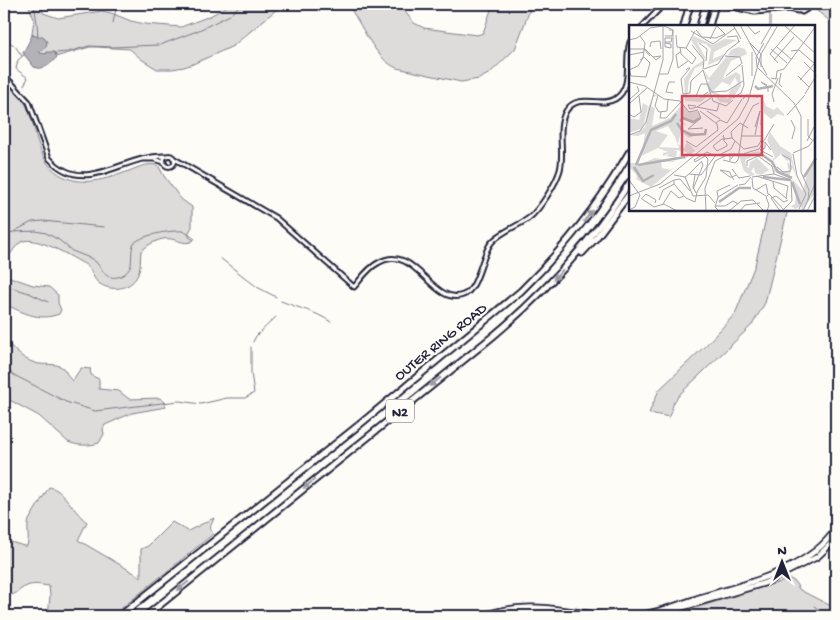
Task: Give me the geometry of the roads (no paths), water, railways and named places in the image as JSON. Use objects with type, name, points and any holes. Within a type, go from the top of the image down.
[{"type":"highway","points":[[683,25],[688,4]]},
{"type":"highway","points":[[702,25],[710,6]]},
{"type":"highway","points":[[709,25],[710,6]]},
{"type":"highway","name":"OUTER RING ROAD","points":[[120,616],[359,425],[521,291],[586,218],[610,185],[629,153]]},
{"type":"highway","name":"OUTER RING ROAD","points":[[146,616],[510,322],[543,292],[588,243],[629,183]]},
{"type":"highway","points":[[570,262],[586,250],[629,194]]},
{"type":"main road","points":[[635,616],[767,577],[817,550],[836,528]]},
{"type":"main road","points":[[653,616],[765,583],[817,556],[836,539]]},
{"type":"main road","points":[[482,616],[532,606],[610,616]]},
{"type":"main road","points":[[498,612],[528,611],[566,616]]},
{"type":"street","points":[[644,25],[664,4]]},
{"type":"street","points":[[720,4],[755,12],[790,9],[802,12],[806,10],[808,4]]},
{"type":"street","points":[[790,9],[796,4],[798,11]]},
{"type":"street","points":[[4,75],[29,102],[46,152],[62,170],[86,175],[151,156],[170,156],[276,218],[354,287],[375,265],[387,259],[396,259],[408,263],[444,293],[452,296],[462,296],[472,287],[485,254],[492,242],[536,211],[557,177],[561,165],[563,120],[568,108],[580,101],[609,102],[617,97],[623,90],[626,81],[629,52]]},
{"type":"street","points":[[164,162],[166,156]]},
{"type":"street","points":[[173,158],[173,164]]},
{"type":"street","points":[[140,160],[154,159],[164,162],[168,166],[173,164],[188,166]]},
{"type":"waterway","points":[[34,4],[38,38]]},
{"type":"waterway","points":[[113,23],[117,4]]},
{"type":"waterway","points":[[232,13],[241,4]]},
{"type":"waterway","points":[[771,8],[772,4]]},
{"type":"waterway","points":[[160,45],[197,31],[230,15]]},
{"type":"waterway","points":[[770,15],[770,25]]},
{"type":"waterway","points":[[5,39],[15,46],[22,56]]},
{"type":"waterway","points":[[55,53],[68,52],[89,46],[158,45]]},
{"type":"waterway","points":[[24,85],[28,78],[16,69],[18,60],[25,54]]},
{"type":"waterway","points":[[4,101],[12,90]]},
{"type":"waterway","points":[[15,231],[32,222],[43,221],[104,227]]},
{"type":"waterway","points":[[4,239],[13,232],[36,231],[46,233],[59,240],[72,251],[96,262],[106,275],[110,277],[121,276],[127,272],[131,265],[133,245],[141,238],[163,232],[182,231],[195,239]]},
{"type":"waterway","points":[[220,258],[257,287],[276,297]]},
{"type":"waterway","points":[[4,285],[29,293],[48,302]]},
{"type":"waterway","points":[[281,301],[312,312],[331,322]]},
{"type":"waterway","points":[[253,342],[256,336],[276,317]]},
{"type":"waterway","points":[[4,367],[14,375],[66,402],[95,411],[179,401],[201,404],[227,398],[245,398],[254,393],[251,373],[251,347]]},
{"type":"waterway","points":[[814,606],[827,616]]}]
